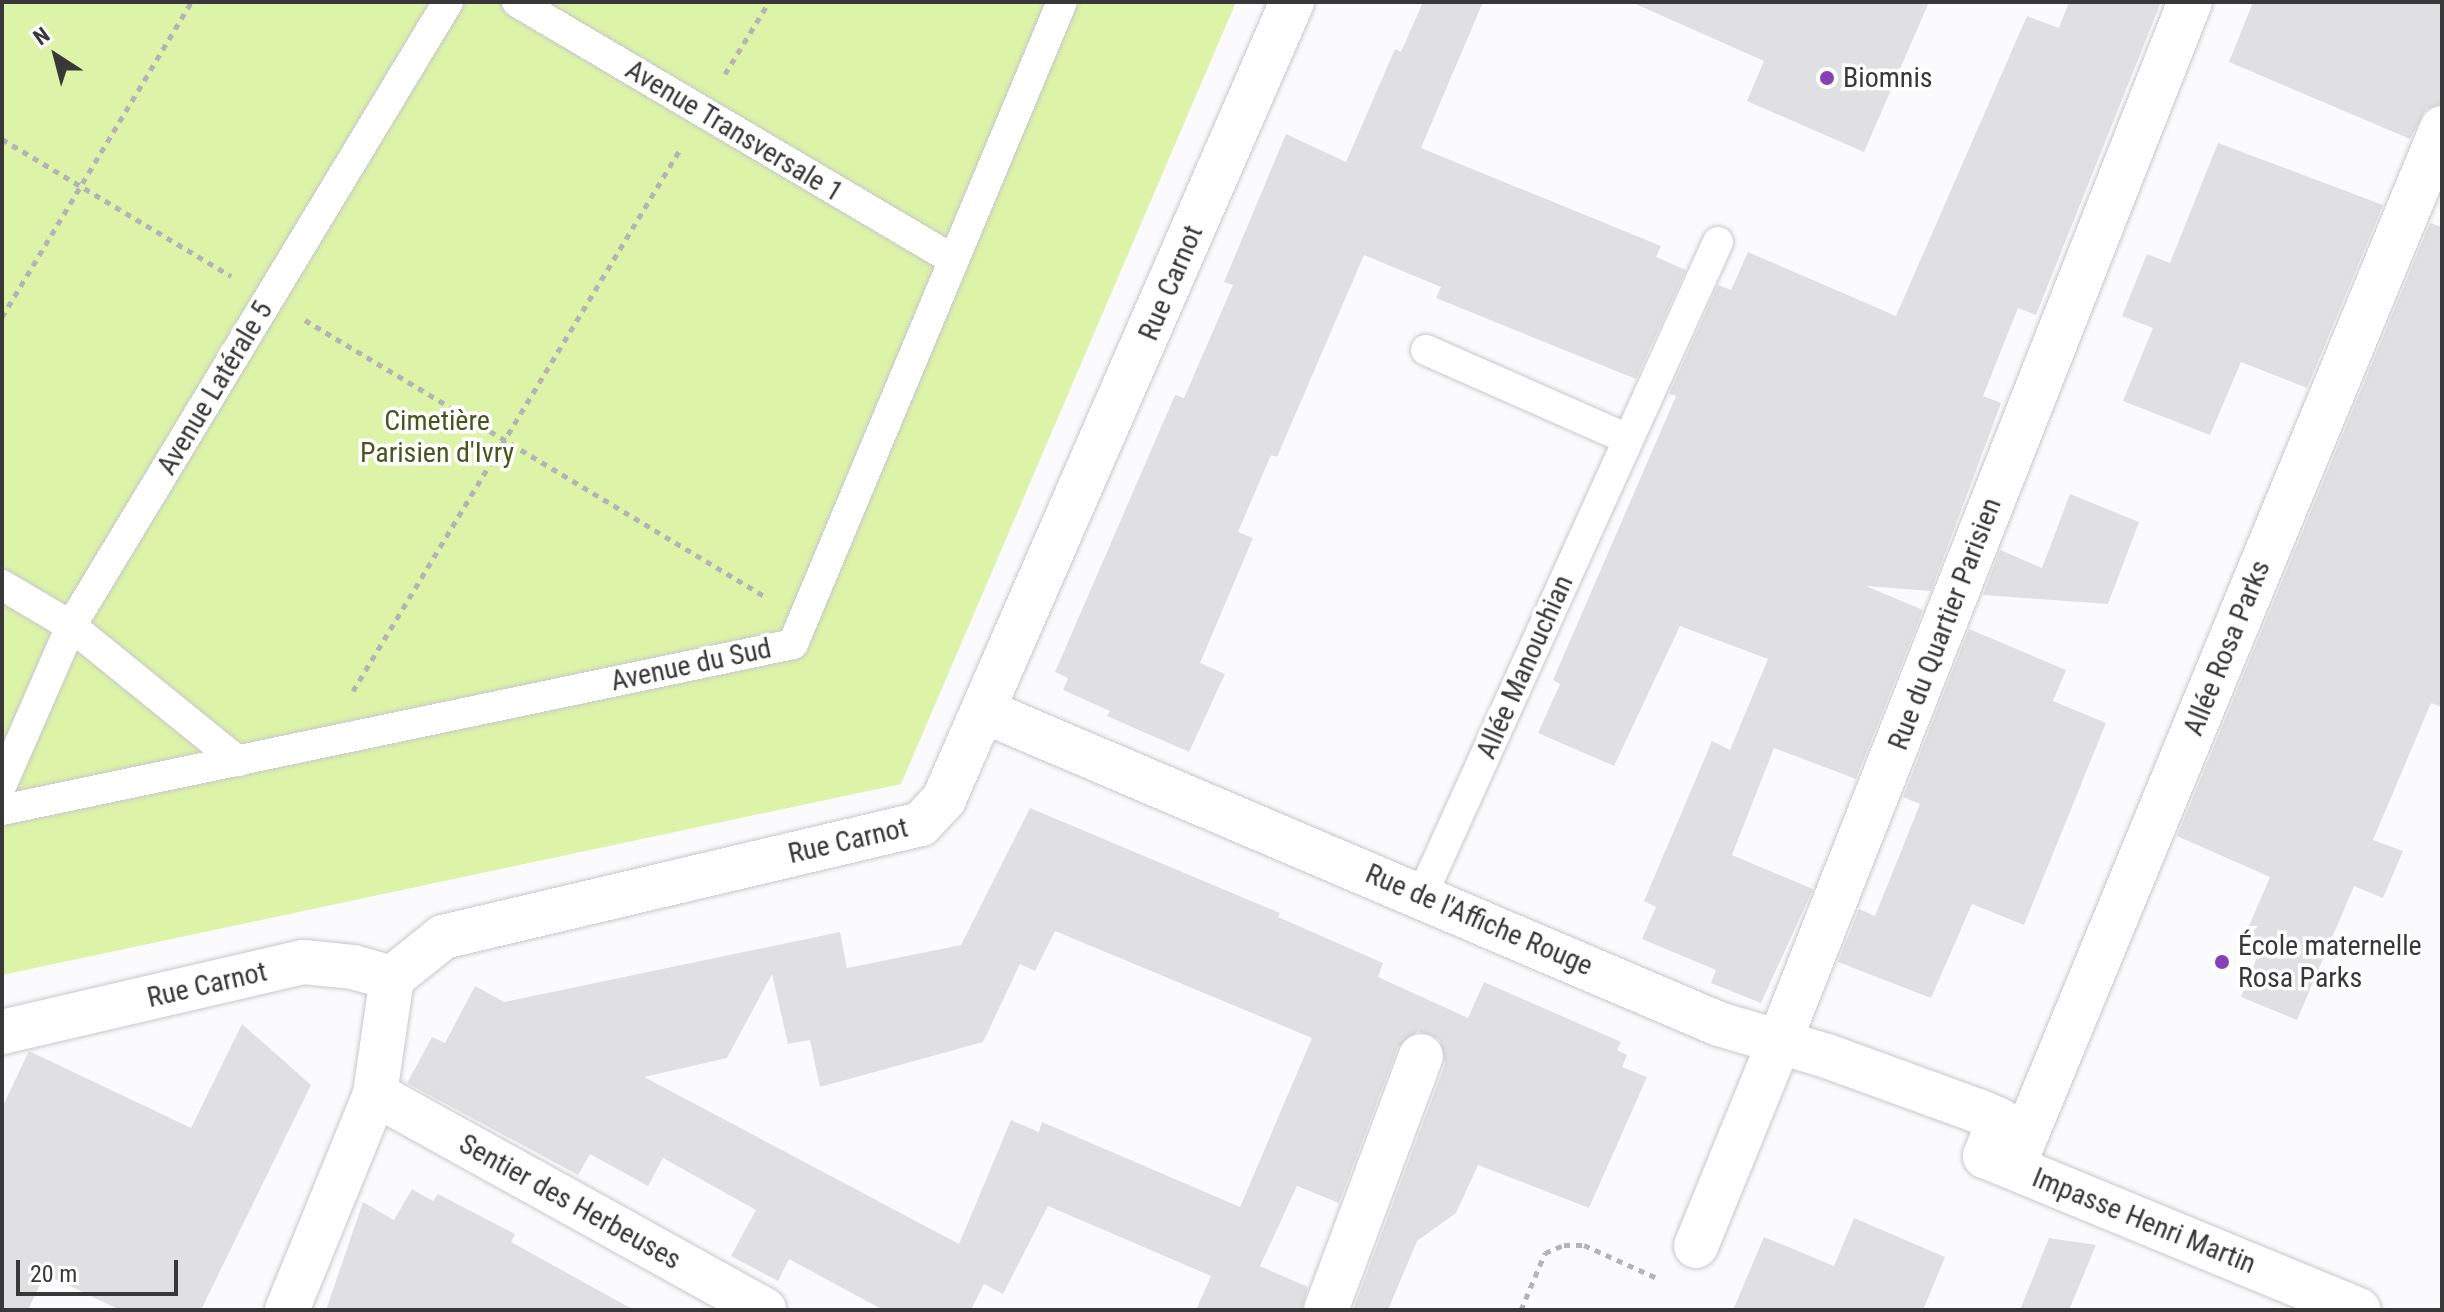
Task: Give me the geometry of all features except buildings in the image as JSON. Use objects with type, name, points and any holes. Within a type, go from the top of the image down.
[{"type":"street","name":"Rue Carnot","points":[[2,1032],[303,962],[353,967],[392,978],[443,937],[921,824],[944,799],[986,712],[1292,2]]},
{"type":"street","name":"Rue du Quartier Parisien","points":[[1696,1246],[2190,2]]},
{"type":"street","name":"Allée Rosa Parks","points":[[2013,1167],[2442,128]]},
{"type":"street","name":"Rue de l'Affiche Rouge","points":[[986,712],[1778,1045],[1827,1056],[1978,1111]]},
{"type":"street","points":[[287,1310],[375,1094],[392,978]]},
{"type":"street","points":[[1326,1310],[1348,1264],[1421,1056]]},
{"type":"street","name":"Sentier des Herbeuses","points":[[375,1094],[764,1310]]},
{"type":"street","name":"Impasse Henri Martin","points":[[1978,1111],[1999,1120],[1985,1156],[2358,1310]]},
{"type":"lane","name":"Avenue Latérale 5","points":[[2,784],[71,626],[448,2]]},
{"type":"lane","name":"Avenue Transversale 1","points":[[517,2],[952,259]]},
{"type":"lane","name":"Avenue du Sud","points":[[2,810],[793,644],[1062,2]]},
{"type":"lane","name":"Allée Manouchian","points":[[1422,895],[1718,242]]},
{"type":"lane","points":[[1426,350],[1628,439]]},
{"type":"lane","points":[[2,585],[71,626],[238,761]]},
{"type":"path","points":[[2,317],[191,2]]},
{"type":"path","points":[[322,743],[769,2]]},
{"type":"path","points":[[2,139],[803,619]]},
{"type":"path","points":[[1521,1310],[1545,1253],[1564,1245],[1584,1245],[1665,1280],[1696,1246]]},
{"type":"green space","name":"Cimetière Parisien d'Ivry","points":[[2,2],[1236,2],[901,784],[2,975]]},
{"type":"place","name":"Biomnis","points":[[1827,78]]},
{"type":"place","name":"École maternelle Rosa Parks","points":[[2222,962]]}]
